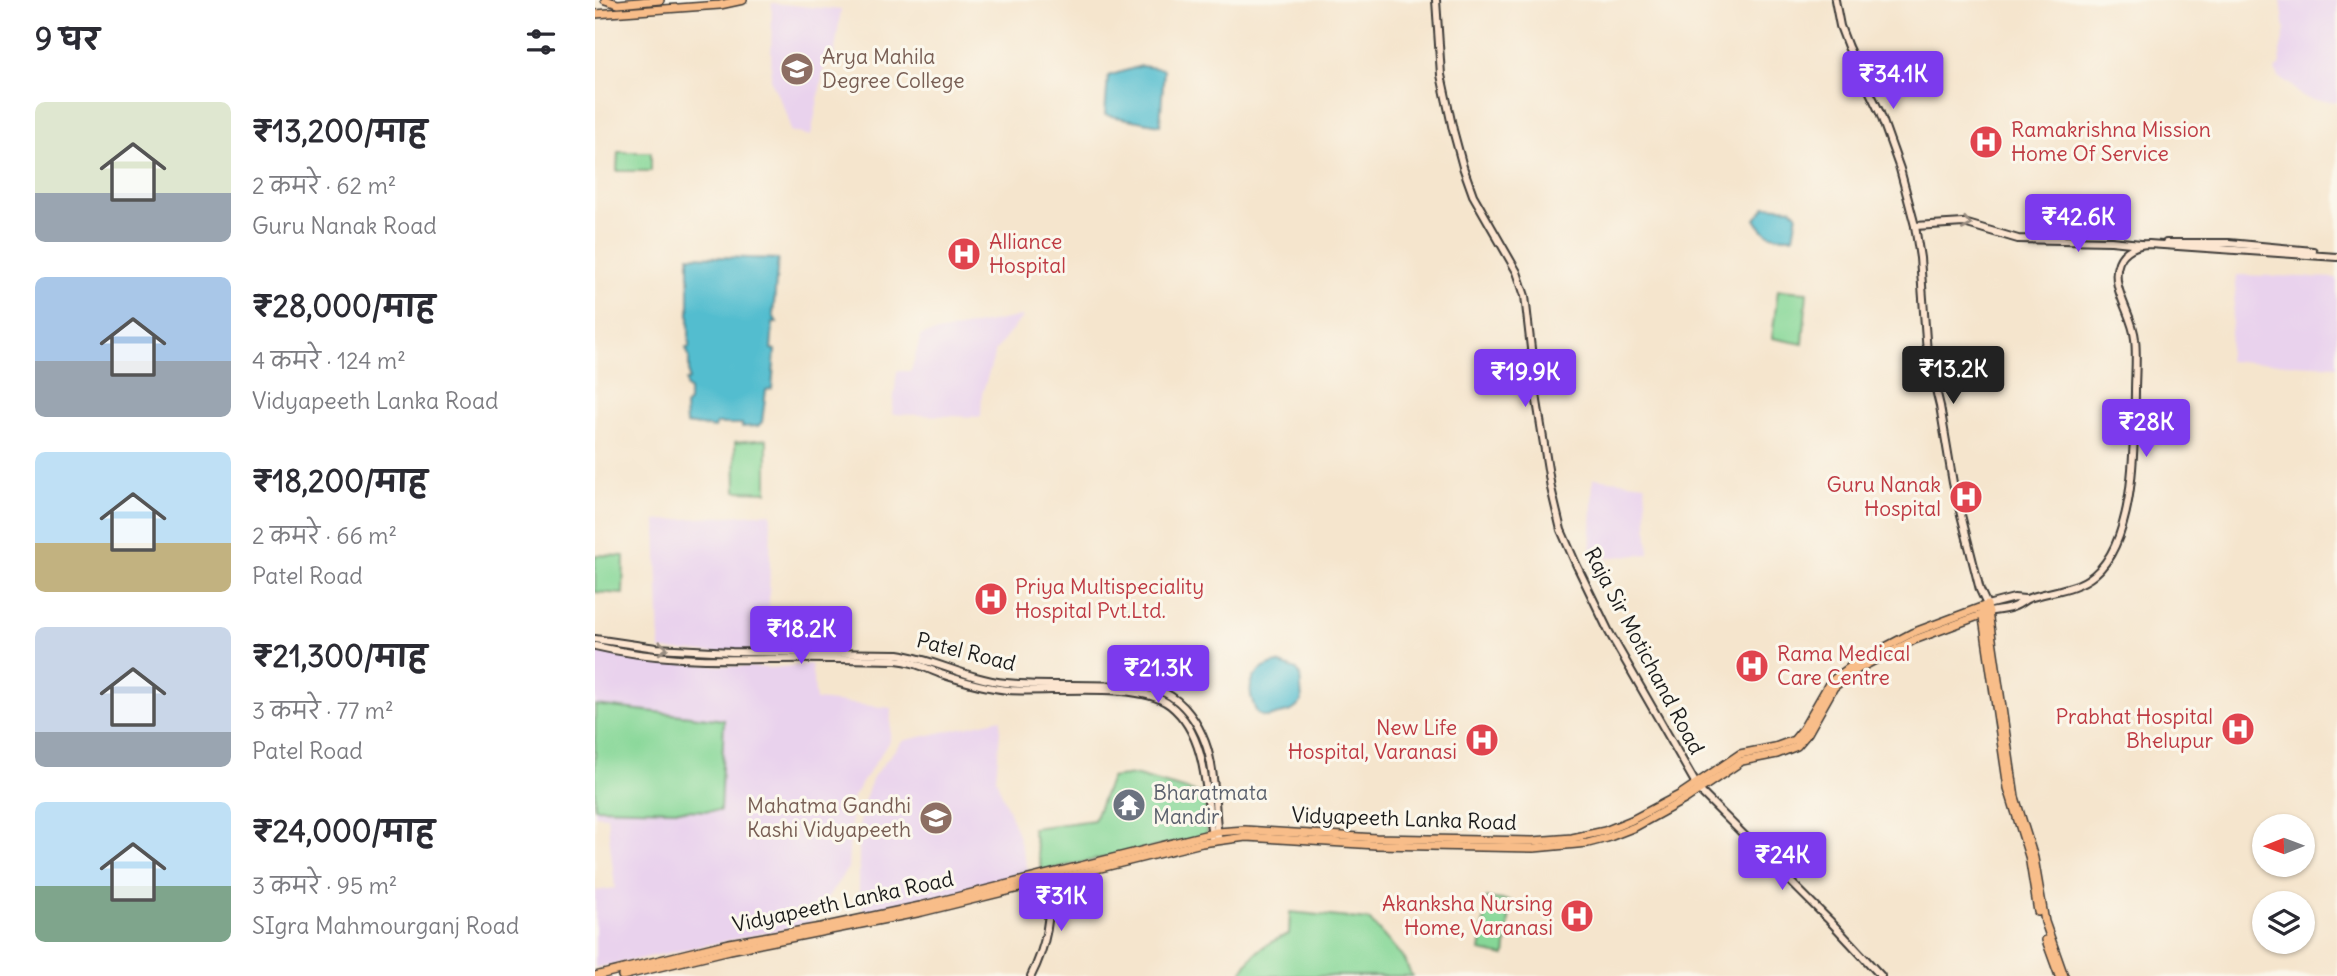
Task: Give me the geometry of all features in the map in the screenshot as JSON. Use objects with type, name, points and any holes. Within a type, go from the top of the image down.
[{"type":"main road","points":[[608,1],[618,4],[660,0]]},
{"type":"main road","points":[[595,14],[720,5],[743,0]]},
{"type":"main road","points":[[1985,609],[2012,804],[2029,856],[2040,920],[2059,976]]},
{"type":"main road","points":[[1985,609],[2015,797],[2034,858],[2045,922],[2064,976]]},
{"type":"main road","name":"Vidyapeeth Lanka Road","points":[[598,975],[622,973],[1215,837],[1467,848],[1534,848],[1573,845],[1607,838],[1619,834],[1742,761],[1777,754],[1797,746],[1808,733],[1834,687],[1859,669],[1906,643],[1985,609]]},
{"type":"main road","name":"Vidyapeeth Lanka Road","points":[[672,960],[922,912],[1215,837]]},
{"type":"street","name":"Raja Sir Motichand Road","points":[[1436,0],[1441,73],[1463,167],[1473,195],[1517,272],[1525,296],[1546,461],[1562,530],[1609,632],[1698,788],[1881,976]]},
{"type":"street","points":[[1834,2],[1851,56],[1880,113],[1915,226],[1927,353],[1953,483],[1985,609]]},
{"type":"street","points":[[1915,226],[1964,223],[2018,239],[2145,244],[2229,243],[2337,255]]},
{"type":"street","name":"Vidyapeeth Lanka Road","points":[[1985,609],[2014,598],[2025,599],[2074,586],[2093,576],[2109,556],[2123,523],[2132,466],[2135,337],[2118,286],[2117,273],[2124,254],[2145,244]]},
{"type":"street","name":"Patel Road","points":[[595,639],[656,648],[898,657],[957,679],[1007,690],[1124,692],[1160,699],[1179,714],[1194,739],[1205,779],[1215,837]]},
{"type":"street","name":"Patel Road","points":[[595,646],[652,657],[699,660],[898,657]]},
{"type":"street","points":[[1031,976],[1047,937],[1049,881]]},
{"type":"shaded area","points":[[2281,0],[2337,0],[2337,102],[2312,100],[2301,96],[2279,77],[2275,70],[2281,63],[2280,52],[2285,30]]},
{"type":"shaded area","name":"Arya Mahila Degree College","points":[[772,3],[841,10],[834,57],[826,57],[811,136],[790,131],[788,117],[771,81]]},
{"type":"shaded area","points":[[2237,275],[2337,278],[2337,366],[2228,361]]},
{"type":"shaded area","points":[[1023,316],[996,350],[982,394],[981,417],[892,414],[897,371],[911,371],[921,335]]},
{"type":"shaded area","points":[[1593,478],[1645,484],[1649,554],[1590,559]]},
{"type":"shaded area","points":[[771,513],[768,655],[660,650],[656,521]]},
{"type":"shaded area","points":[[595,651],[663,662],[726,666],[772,668],[811,664],[816,700],[891,708],[890,740],[852,798],[848,868],[809,924],[595,968],[595,891],[615,888],[607,816],[595,815]]},
{"type":"shaded area","name":"Mahatma Gandhi Kashi Vidyapeeth","points":[[1001,719],[996,779],[1017,832],[1030,876],[866,917],[859,898],[859,829],[862,807],[873,777],[902,741]]},
{"type":"green space","points":[[618,152],[651,152],[651,171],[617,171]]},
{"type":"green space","points":[[1778,290],[1807,292],[1803,344],[1772,338]]},
{"type":"green space","points":[[767,439],[767,492],[736,491],[735,442]]},
{"type":"green space","points":[[595,555],[624,556],[623,594],[595,592]]},
{"type":"green space","points":[[595,705],[724,720],[720,811],[595,808]]},
{"type":"green space","points":[[1134,775],[1205,795],[1207,836],[1042,871],[1032,828],[1094,820],[1111,778]]},
{"type":"green space","points":[[1487,898],[1511,901],[1505,956],[1480,951]]},
{"type":"green space","points":[[1290,912],[1369,920],[1402,956],[1412,976],[1240,976],[1260,950],[1289,934]]},
{"type":"water","points":[[1141,66],[1164,69],[1160,125],[1105,115],[1108,76]]},
{"type":"water","points":[[1766,206],[1791,208],[1797,214],[1793,237],[1775,236],[1762,229],[1755,219]]},
{"type":"water","points":[[689,256],[778,259],[773,315],[777,323],[773,323],[771,349],[775,350],[772,389],[766,390],[762,422],[758,426],[716,424],[715,428],[686,424],[685,406],[689,402],[686,381],[689,380],[689,356],[686,348],[689,347]]},
{"type":"water","points":[[1278,663],[1297,670],[1300,675],[1302,701],[1292,710],[1264,717],[1258,714],[1254,707],[1252,682],[1264,668]]},
{"type":"place","name":"Arya Mahila Degree College","points":[[797,69]]},
{"type":"place","name":"Ramakrishna Mission Home Of Service","points":[[1986,142]]},
{"type":"place","name":"Alliance Hospital","points":[[964,254]]},
{"type":"place","name":"Guru Nanak Hospital","points":[[1966,497]]},
{"type":"place","name":"Priya Multispeciality Hospital Pvt.Ltd.","points":[[991,599]]},
{"type":"place","name":"Rama Medical Care Centre","points":[[1752,666]]},
{"type":"place","name":"Prabhat Hospital Bhelupur","points":[[2238,729]]},
{"type":"place","name":"New Life Hospital, Varanasi","points":[[1482,740]]},
{"type":"place","name":"Bharatmata Mandir","points":[[1129,805]]},
{"type":"place","name":"Mahatma Gandhi Kashi Vidyapeeth","points":[[936,818]]},
{"type":"place","name":"Akanksha Nursing Home, Varanasi","points":[[1577,916]]}]
